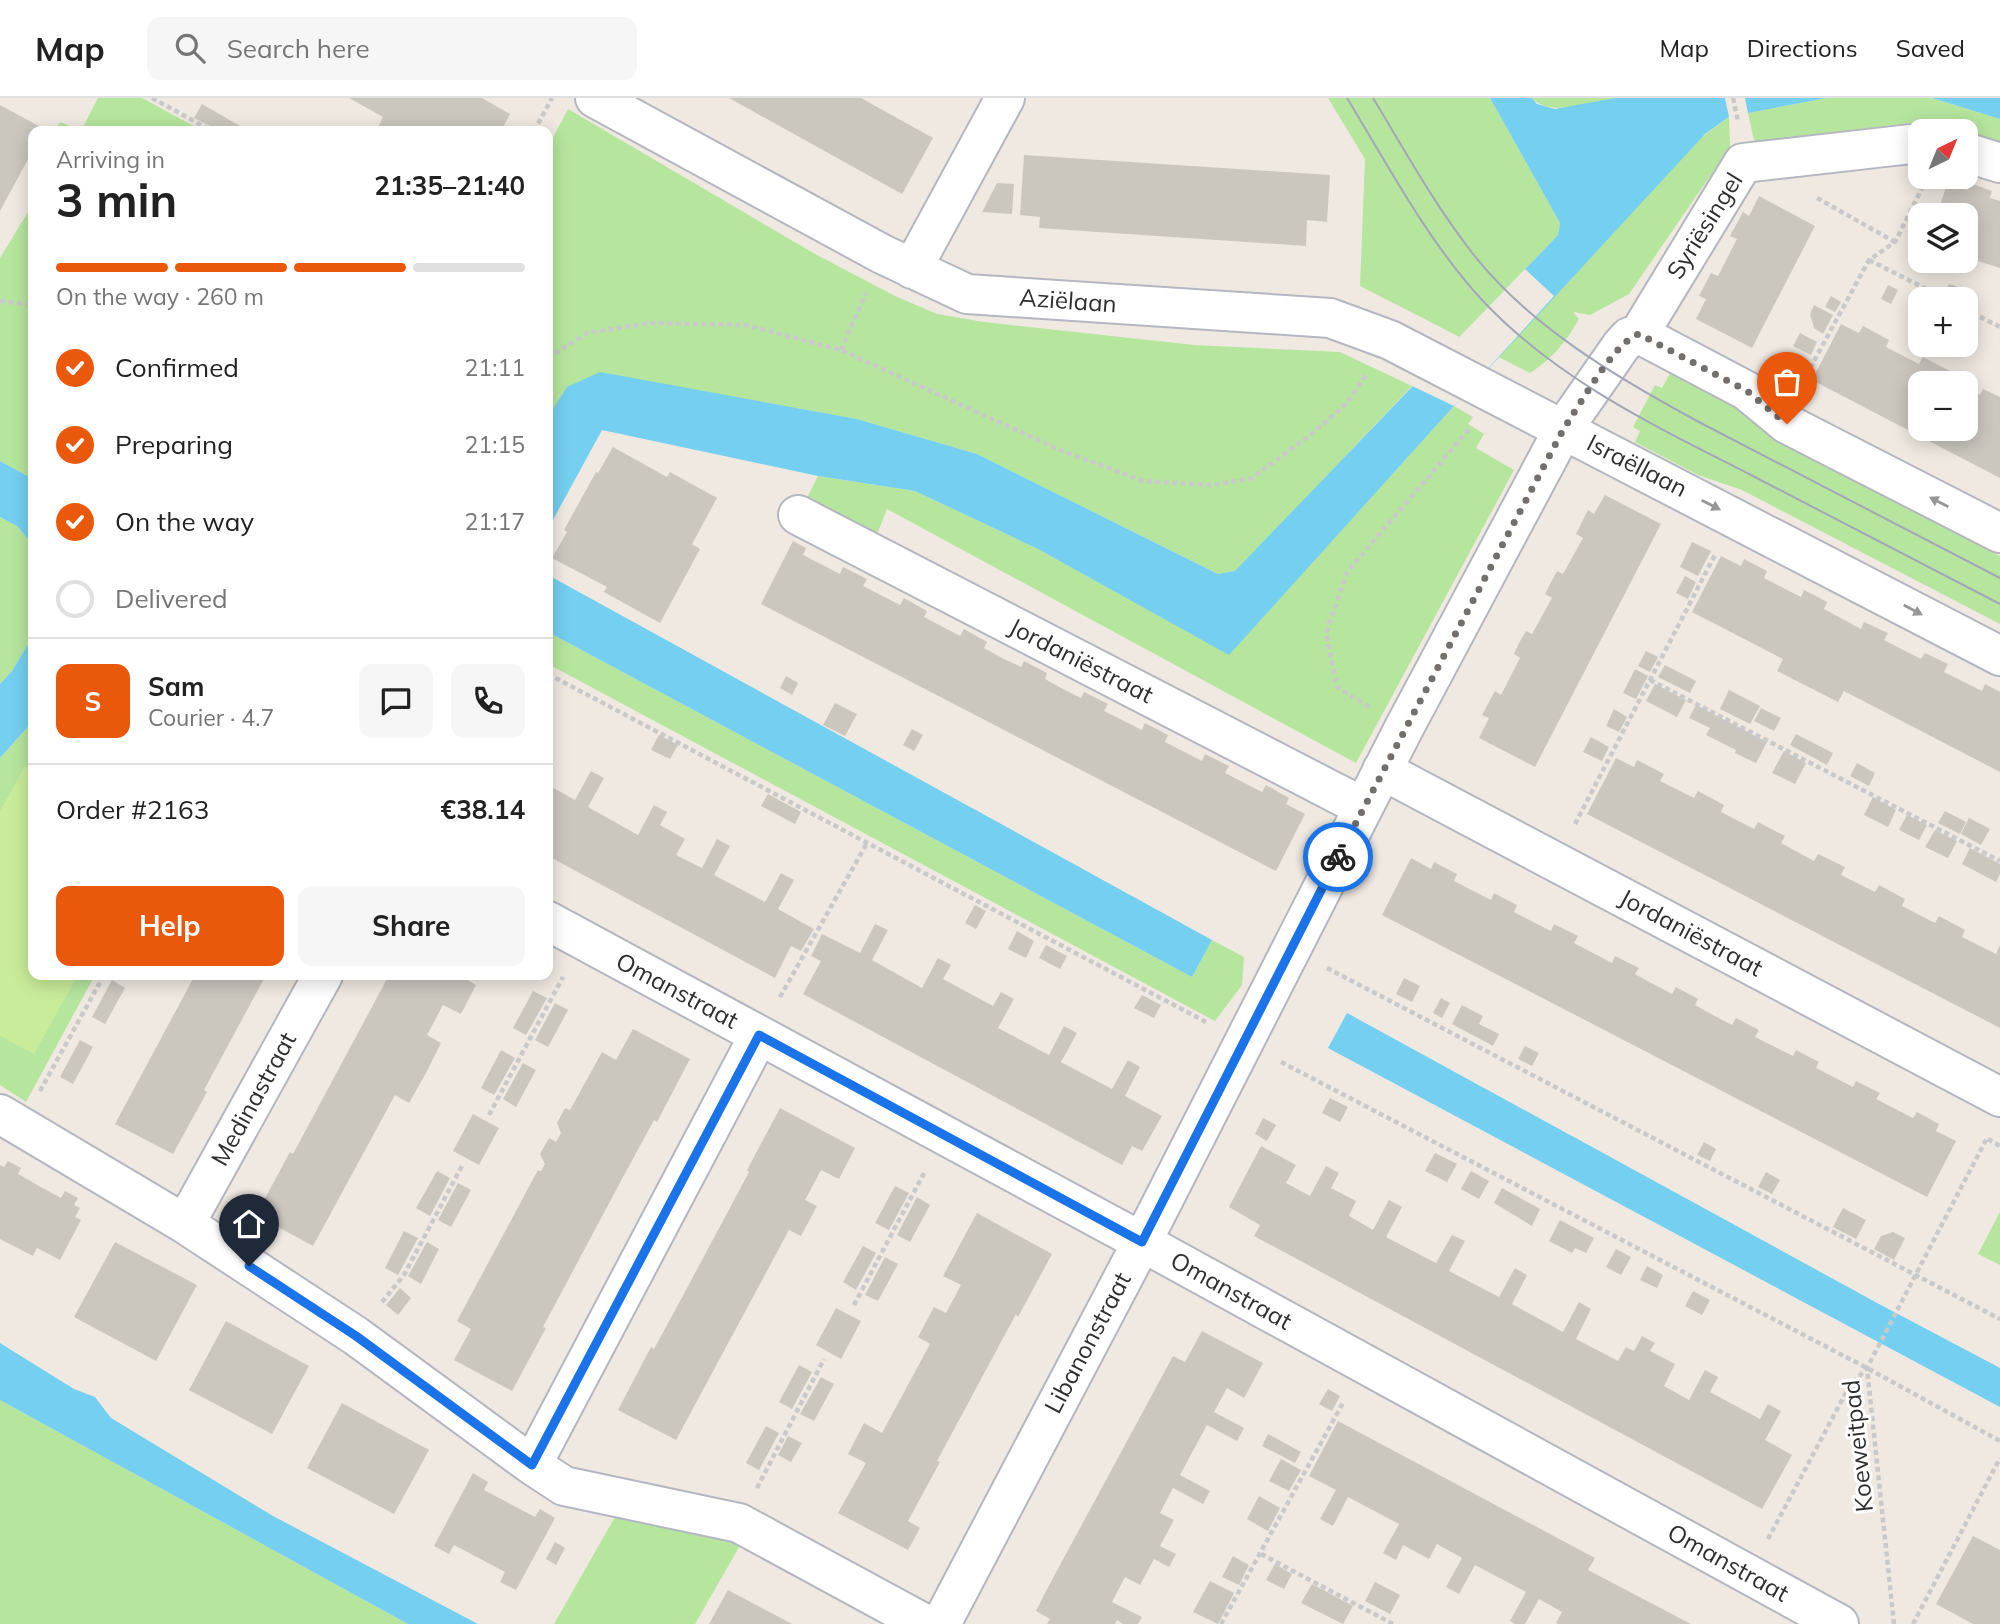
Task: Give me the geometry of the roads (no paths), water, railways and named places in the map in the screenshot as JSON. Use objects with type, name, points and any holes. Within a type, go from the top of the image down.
[{"type":"street","name":"Aziëlaan","points":[[595,98],[897,261],[967,294],[1330,318],[1390,340],[1564,428]]},
{"type":"street","points":[[897,261],[1005,98]]},
{"type":"street","name":"Syriësingel","points":[[1639,334],[1743,163],[1908,144]]},
{"type":"street","points":[[1978,156],[2000,163]]},
{"type":"street","points":[[1639,334],[1747,391],[1783,419],[2000,533]]},
{"type":"street","name":"Israëllaan","points":[[1639,334],[1629,337],[1620,346],[1564,428],[2000,656]]},
{"type":"street","name":"Libanonstraat","points":[[940,1624],[1142,1242],[1382,770],[1564,428]]},
{"type":"street","name":"Jordaniëstraat","points":[[798,515],[1363,807]]},
{"type":"street","name":"Jordaniëstraat","points":[[1382,770],[1555,862],[1996,1114]]},
{"type":"street","name":"Omanstraat","points":[[553,924],[1142,1242],[1839,1624]]},
{"type":"street","name":"Medinastraat","points":[[185,1224],[320,980]]},
{"type":"street","points":[[532,1465],[759,1035]]},
{"type":"street","points":[[10,1120],[185,1224],[356,1336],[564,1486],[739,1522],[925,1624]]},
{"type":"water","points":[[1490,98],[1532,98],[1537,104],[1555,109],[1615,98],[1725,98],[1729,117],[1705,134],[1229,655],[1038,549],[915,491],[818,476],[602,430],[553,520],[553,409],[567,387],[600,372],[857,419],[977,454],[1218,574],[1235,571],[1558,235],[1560,223]]},
{"type":"water","points":[[1745,98],[1827,98],[1748,113]]},
{"type":"water","points":[[1932,98],[2000,98],[2000,119]]},
{"type":"water","points":[[0,461],[28,476],[28,539],[17,526],[0,517]]},
{"type":"water","points":[[553,578],[1212,940],[1192,977],[553,635]]},
{"type":"water","points":[[28,644],[28,727],[0,758],[0,684],[12,671]]},
{"type":"water","points":[[1347,1013],[2000,1368],[2000,1407],[1328,1048]]},
{"type":"water","points":[[0,1343],[74,1389],[95,1397],[111,1418],[273,1516],[478,1624],[408,1624],[0,1400]]},
{"type":"tram line","points":[[1347,98],[1426,228],[1462,277],[1511,328],[1542,354],[1575,378],[1643,419],[2000,604]]},
{"type":"tram line","points":[[1373,98],[1431,194],[1470,250],[1518,302],[1574,347],[1697,421],[2000,578]]}]
